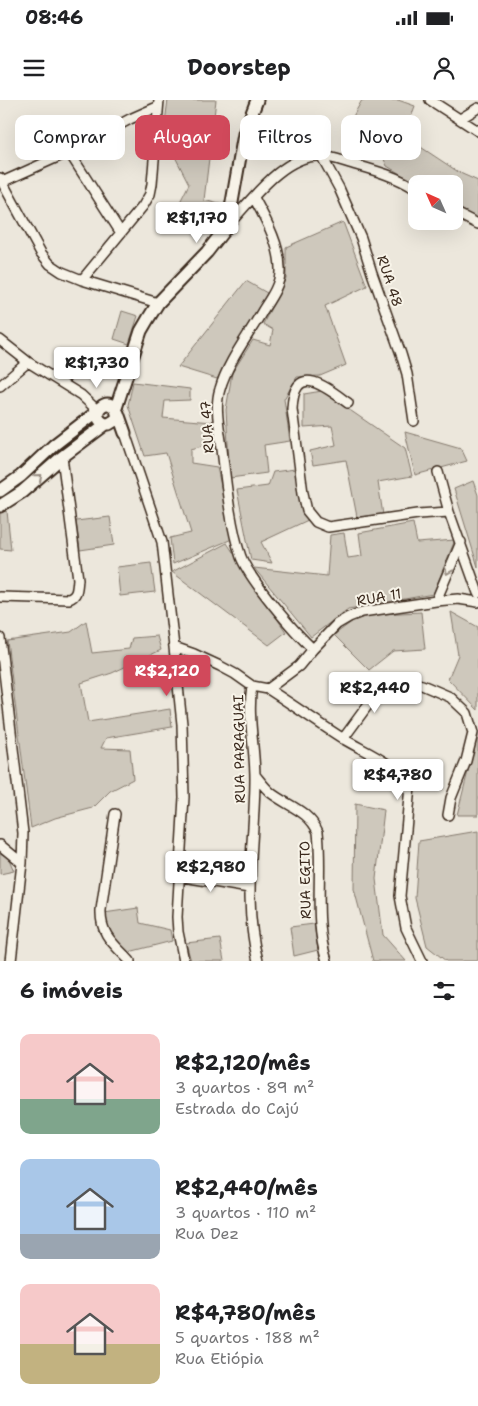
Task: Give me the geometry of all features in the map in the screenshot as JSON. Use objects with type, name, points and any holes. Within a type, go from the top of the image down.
[{"type":"main road","points":[[0,506],[22,492],[62,457],[113,417],[142,331],[158,303],[207,252],[228,225],[244,134],[257,101]]},
{"type":"main road","points":[[0,491],[21,476],[54,445],[101,407],[125,381]]},
{"type":"main road","points":[[101,407],[111,404],[113,417],[125,433]]},
{"type":"main road","points":[[101,407],[98,418],[113,417]]},
{"type":"street","points":[[430,100],[478,131]]},
{"type":"street","points":[[125,122],[158,103]]},
{"type":"street","points":[[82,280],[150,194],[158,103]]},
{"type":"street","points":[[460,119],[478,108]]},
{"type":"street","points":[[331,158],[374,170],[408,185]]},
{"type":"street","points":[[50,160],[1,180],[41,253],[50,264],[62,272],[158,303]]},
{"type":"street","points":[[74,160],[121,233]]},
{"type":"street","points":[[228,225],[278,172],[299,160]]},
{"type":"street","name":"RUA 48","points":[[324,160],[362,238],[405,368],[414,421]]},
{"type":"street","name":"RUA 47","points":[[254,198],[266,221],[279,256],[280,274],[270,300],[224,376],[219,392],[218,406],[223,456],[234,528],[242,558],[262,590],[303,640],[313,649]]},
{"type":"street","points":[[463,216],[478,224]]},
{"type":"street","points":[[0,340],[28,362],[101,407]]},
{"type":"street","points":[[0,386],[28,362]]},
{"type":"street","points":[[348,403],[318,382],[308,380],[300,384],[292,398],[303,494],[307,511],[316,522],[328,527],[418,514],[449,512]]},
{"type":"street","points":[[125,433],[162,542],[174,647],[182,724],[184,797],[177,917],[184,961]]},
{"type":"street","points":[[0,597],[69,599],[76,593],[78,579],[62,457]]},
{"type":"street","points":[[438,472],[449,512],[478,593]]},
{"type":"street","points":[[436,601],[461,542]]},
{"type":"street","name":"RUA 11","points":[[268,689],[299,666],[338,624],[349,617],[362,612],[436,601],[458,599],[478,602]]},
{"type":"street","points":[[0,638],[23,833],[22,863],[11,961]]},
{"type":"street","points":[[174,647],[220,666],[236,674],[252,686],[268,689],[343,739],[396,770],[405,778],[410,786],[400,896],[406,928],[422,961]]},
{"type":"street","points":[[343,739],[376,694],[384,687],[401,680],[422,685],[450,697],[467,713],[473,733],[466,761],[451,798],[448,815]]},
{"type":"street","name":"RUA PARAGUAI","points":[[252,686],[249,703],[255,775],[249,888],[253,939],[258,961]]},
{"type":"street","name":"RUA EGITO","points":[[255,775],[269,792],[306,814],[314,823],[318,832],[320,925],[322,948],[327,961]]},
{"type":"street","points":[[254,802],[269,792]]},
{"type":"street","points":[[115,814],[101,910],[101,922],[109,940],[130,961]]},
{"type":"street","points":[[0,845],[22,863]]},
{"type":"street","points":[[178,876],[249,888]]},
{"type":"shaded area","points":[[168,100],[216,100],[214,115],[166,115]]},
{"type":"shaded area","points":[[362,100],[398,100],[415,106],[412,115],[354,115]]},
{"type":"shaded area","points":[[421,147],[460,173],[478,181],[478,219],[463,210],[463,175],[408,175],[408,179],[387,166],[384,160],[421,160]]},
{"type":"shaded area","points":[[177,160],[209,160],[204,200],[226,206],[219,233],[180,202],[189,184]]},
{"type":"shaded area","points":[[343,222],[367,286],[325,306],[346,365],[320,376],[297,377],[284,399],[290,441],[264,445],[267,473],[230,478],[226,410],[232,373],[253,340],[270,345],[273,330],[263,324],[286,278],[286,247]]},
{"type":"shaded area","points":[[246,281],[267,293],[217,379],[178,367]]},
{"type":"shaded area","points":[[122,311],[138,316],[129,344],[114,339]]},
{"type":"shaded area","points":[[133,382],[190,389],[190,400],[165,401],[163,418],[212,422],[217,442],[191,449],[191,463],[217,467],[232,539],[173,564],[170,538],[191,533],[166,453],[145,456],[128,405]]},
{"type":"shaded area","points":[[322,391],[405,448],[412,476],[378,482],[383,515],[357,517],[346,460],[313,465],[310,451],[336,445],[332,426],[304,428],[304,394]]},
{"type":"shaded area","points":[[92,418],[97,426],[0,503],[0,496]]},
{"type":"shaded area","points":[[405,432],[461,448],[467,461],[415,475]]},
{"type":"shaded area","points":[[295,469],[308,520],[261,542],[272,563],[251,560],[237,490],[268,486],[273,472]]},
{"type":"shaded area","points":[[473,481],[478,495],[478,567],[454,489]]},
{"type":"shaded area","points":[[7,511],[11,550],[0,549],[0,512]]},
{"type":"shaded area","points":[[110,517],[114,545],[80,550],[76,521]]},
{"type":"shaded area","points":[[413,523],[417,543],[455,540],[433,594],[348,609],[311,637],[254,568],[327,576],[330,535],[344,533],[348,558],[362,556],[359,533]]},
{"type":"shaded area","points":[[227,543],[286,632],[269,645],[172,572]]},
{"type":"shaded area","points":[[151,563],[155,592],[120,596],[117,567]]},
{"type":"shaded area","points":[[421,612],[425,649],[393,651],[369,670],[334,635],[361,615]]},
{"type":"shaded area","points":[[451,612],[478,627],[478,710],[448,679],[458,655]]},
{"type":"shaded area","points":[[86,621],[92,653],[129,649],[132,638],[157,636],[161,650],[112,673],[81,683],[88,722],[170,709],[172,727],[106,738],[101,748],[130,749],[133,779],[110,791],[93,808],[55,818],[31,828],[7,641],[71,632]]},
{"type":"shaded area","points":[[478,732],[478,815],[457,815]]},
{"type":"shaded area","points":[[355,804],[384,810],[376,879],[383,935],[406,961],[373,961],[354,889]]},
{"type":"shaded area","points":[[478,831],[478,959],[477,961],[446,961],[427,946],[415,898],[419,841]]},
{"type":"shaded area","points":[[0,853],[8,857],[14,871],[0,874]]},
{"type":"shaded area","points":[[138,908],[140,923],[170,930],[172,941],[129,952],[112,938],[104,913]]},
{"type":"shaded area","points":[[314,924],[318,950],[294,956],[290,927]]},
{"type":"shaded area","points":[[220,939],[224,961],[191,961],[186,943]]}]
